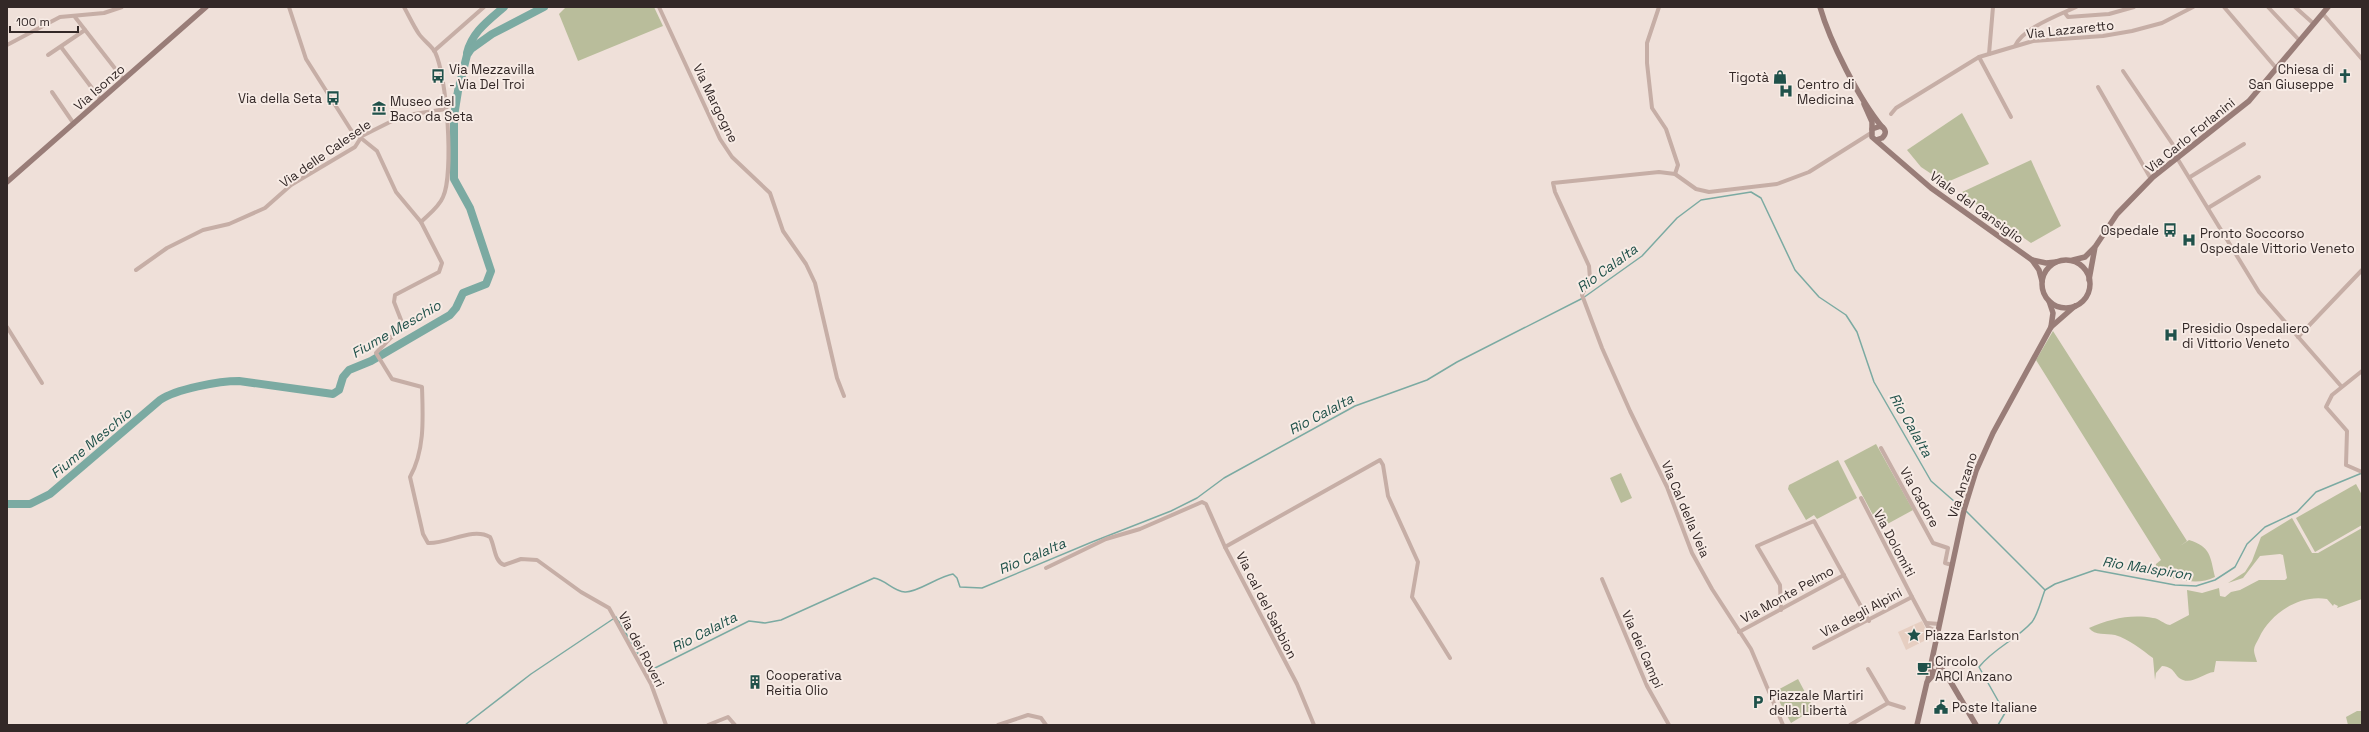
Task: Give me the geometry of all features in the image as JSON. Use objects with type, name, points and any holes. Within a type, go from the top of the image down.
[{"type":"main road","name":"Via Isonzo","points":[[7,182],[206,7]]},
{"type":"main road","points":[[1820,7],[1832,40],[1859,91],[1872,122],[1872,131],[1875,139],[1882,138],[1885,134],[1883,127],[1859,91]]},
{"type":"main road","name":"Via Carlo Forlanini","points":[[2070,261],[2085,257],[2095,246],[2117,214],[2151,179],[2241,108],[2328,7]]},
{"type":"main road","points":[[1872,131],[1878,126],[1883,127]]},
{"type":"main road","name":"Viale del Cansiglio","points":[[1885,134],[1888,144],[1911,171]]},
{"type":"main road","name":"Viale del Cansiglio","points":[[1875,139],[1931,188],[2032,260],[2039,270],[2042,281]]},
{"type":"main road","name":"Via Carlo Forlanini","points":[[2090,280],[2095,246]]},
{"type":"main road","name":"Viale del Cansiglio","points":[[2032,260],[2046,263],[2056,262]]},
{"type":"main road","points":[[2070,261],[2081,266],[2090,280],[2087,294],[2075,306],[2058,306],[2049,300],[2044,292],[2042,281],[2047,270],[2056,262],[2070,261]]},
{"type":"main road","name":"Via Anzano","points":[[1917,725],[1927,682],[1935,668],[1936,641],[1966,502],[1986,448],[2051,327],[2053,313],[2049,300]]},
{"type":"main road","name":"Via Anzano","points":[[2051,327],[2075,306]]},
{"type":"main road","points":[[1935,668],[1949,679],[1976,725]]},
{"type":"street","points":[[7,45],[51,21],[65,16],[75,17],[104,13],[122,7]]},
{"type":"street","points":[[289,7],[304,54],[351,130],[360,138],[368,142],[377,151],[396,192],[421,222],[441,202],[444,195],[449,160],[445,92],[434,51],[419,34],[404,7]]},
{"type":"street","points":[[434,51],[484,7]]},
{"type":"street","name":"Via Margogne","points":[[658,7],[723,143],[742,168],[770,193],[783,231],[806,264],[816,283],[837,378],[844,396]]},
{"type":"street","points":[[1659,7],[1647,43],[1647,63],[1652,108],[1666,130],[1678,165],[1675,174],[1696,189],[1709,192],[1777,184],[1809,172],[1862,140],[1872,131]]},
{"type":"street","points":[[1989,54],[1994,7]]},
{"type":"street","points":[[2015,46],[2020,39],[2032,29],[2076,7]]},
{"type":"street","points":[[2065,12],[2069,17],[2097,16],[2134,7]]},
{"type":"street","name":"Via Lazzaretto","points":[[1891,114],[1896,108],[1978,57],[2033,41],[2103,36],[2132,31],[2162,23],[2193,7]]},
{"type":"street","points":[[2224,7],[2276,69]]},
{"type":"street","points":[[2268,7],[2300,41]]},
{"type":"street","points":[[2295,7],[2314,24]]},
{"type":"street","points":[[2323,14],[2362,59]]},
{"type":"street","points":[[75,17],[124,80]]},
{"type":"street","points":[[48,55],[85,30]]},
{"type":"street","points":[[61,47],[101,100]]},
{"type":"street","points":[[1978,57],[2011,117]]},
{"type":"street","points":[[2123,71],[2179,156],[2208,208],[2259,292],[2341,386]]},
{"type":"street","points":[[2098,87],[2151,179]]},
{"type":"street","points":[[52,92],[74,124]]},
{"type":"street","name":"Via delle Calesele","points":[[136,270],[167,248],[204,230],[229,224],[265,208],[291,185],[354,147],[360,138],[395,119],[446,109]]},
{"type":"street","points":[[1862,140],[1875,139]]},
{"type":"street","points":[[2190,177],[2244,144]]},
{"type":"street","name":"Via Cal della Veia","points":[[1675,174],[1659,172],[1553,185],[1589,266],[1590,278],[1582,295],[1584,301],[1630,411],[1667,487],[1692,553],[1757,661],[1783,725]]},
{"type":"street","points":[[2208,208],[2259,177]]},
{"type":"street","name":"Via dei Roveri","points":[[421,222],[435,247],[442,263],[442,268],[439,272],[395,295],[394,302],[403,325],[377,352],[376,355],[392,379],[422,387],[423,416],[419,460],[410,477],[423,534],[428,543],[440,544],[473,534],[484,534],[490,537],[497,560],[501,564],[504,565],[521,559],[537,560],[581,592],[609,608],[651,684],[666,725]]},
{"type":"street","points":[[2298,337],[2362,270]]},
{"type":"street","points":[[7,327],[42,383]]},
{"type":"street","points":[[2361,471],[2346,465],[2347,431],[2328,412],[2326,407],[2329,398],[2341,386],[2362,371]]},
{"type":"street","name":"Via Cadore","points":[[1881,448],[1933,543],[1948,548],[1945,563],[1952,565]]},
{"type":"street","name":"Via cal del Sabbion","points":[[1314,725],[1297,684],[1225,547],[1380,460],[1383,465],[1390,501],[1418,562],[1418,575],[1412,591],[1412,597],[1450,658]]},
{"type":"street","name":"Via Dolomiti","points":[[1861,498],[1912,597]]},
{"type":"street","points":[[1046,568],[1106,539],[1140,529],[1202,502],[1206,504],[1225,547]]},
{"type":"street","points":[[1781,610],[1780,585],[1757,546],[1814,521],[1868,621]]},
{"type":"street","name":"Via Monte Pelmo","points":[[1739,632],[1844,575]]},
{"type":"street","name":"Via dei Campi","points":[[1602,579],[1647,686],[1669,725]]},
{"type":"street","name":"Via degli Alpini","points":[[1814,648],[1912,597],[1930,630],[1938,632]]},
{"type":"street","points":[[1926,623],[1940,624]]},
{"type":"street","points":[[1868,669],[1888,703],[1904,708]]},
{"type":"street","points":[[1850,725],[1888,703]]},
{"type":"street","points":[[998,725],[1028,715],[1041,718],[1046,725]]},
{"type":"street","points":[[708,725],[728,718],[735,725]]},
{"type":"green space","points":[[566,7],[654,7],[663,26],[578,61],[559,14]]},
{"type":"green space","points":[[1962,113],[1989,164],[1945,183],[1921,167],[1907,150]]},
{"type":"green space","points":[[2031,160],[2061,226],[2031,243],[1960,193]]},
{"type":"green space","points":[[2053,331],[2187,541],[2180,546],[2189,540],[2206,549],[2215,577],[2208,580],[2193,582],[2155,574],[2156,564],[2161,560],[2036,360]]},
{"type":"green space","points":[[1876,444],[1913,510],[1880,528],[1844,461]]},
{"type":"green space","points":[[1838,460],[1857,498],[1817,519],[1814,515],[1806,520],[1788,489],[1789,485]]},
{"type":"green space","points":[[1621,473],[1632,498],[1621,503],[1610,478]]},
{"type":"green space","points":[[2356,484],[2362,495],[2362,525],[2315,552],[2296,518]]},
{"type":"green space","points":[[2292,518],[2312,553],[2318,553],[2362,528],[2362,599],[2337,608],[2338,606],[2334,604],[2333,606],[2327,599],[2316,598],[2296,603],[2287,608],[2270,621],[2254,647],[2257,662],[2216,661],[2214,672],[2191,681],[2180,679],[2170,668],[2162,666],[2156,673],[2155,680],[2153,658],[2125,639],[2115,635],[2097,633],[2091,631],[2089,628],[2112,620],[2128,617],[2155,618],[2170,625],[2189,615],[2187,590],[2202,593],[2219,588],[2220,596],[2225,597],[2231,592],[2240,590],[2259,580],[2285,580],[2287,578],[2283,555],[2280,554],[2260,556],[2243,578],[2228,583],[2245,572],[2252,561],[2261,537]]},
{"type":"green space","points":[[1798,679],[1814,709],[1791,723],[1774,692]]},
{"type":"green space","points":[[2357,711],[2362,711],[2362,725],[2348,725],[2346,717]]},
{"type":"shaded area","name":"Piazza Earlston","points":[[1922,621],[1930,638],[1906,650],[1898,632]]},
{"type":"waterway","points":[[467,53],[469,46],[481,27],[504,7]]},
{"type":"waterway","name":"Fiume Meschio","points":[[7,504],[30,504],[50,494],[160,400],[176,392],[220,382],[239,381],[333,394],[339,390],[343,377],[349,370],[371,361],[450,315],[456,308],[463,293],[486,284],[491,271],[470,208],[454,179],[454,116],[458,91],[467,55],[471,49],[492,34],[544,7]]},
{"type":"waterway","name":"Rio Calalta","points":[[465,725],[531,674],[616,617],[645,665],[655,668],[749,621],[765,623],[781,620],[874,578],[897,590],[910,592],[947,575],[953,574],[957,578],[960,587],[982,588],[1171,511],[1197,498],[1224,478],[1355,406],[1427,380],[1457,362],[1583,298],[1642,256],[1677,218],[1701,200],[1751,192],[1761,198],[1795,270],[1819,297],[1846,315],[1857,332],[1874,382],[1931,481],[1963,509]]},
{"type":"waterway","name":"Rio Malspiron","points":[[2045,590],[2055,584],[2095,570],[2175,585],[2196,586],[2215,580],[2235,567],[2247,544],[2265,527],[2297,512],[2316,492],[2362,473]]},
{"type":"waterway","name":"Rio Calalta","points":[[1966,511],[2045,590]]},
{"type":"waterway","points":[[1998,725],[2005,713],[1979,667],[1991,654],[2019,634],[2032,622],[2038,611],[2045,590]]},
{"type":"place","name":"Via Mezzavilla - Via Del Troi","points":[[438,76]]},
{"type":"place","name":"Chiesa di San Giuseppe","points":[[2345,76]]},
{"type":"place","name":"Tigotà","points":[[1780,77]]},
{"type":"place","name":"Centro di Medicina","points":[[1786,91]]},
{"type":"place","name":"Via della Seta","points":[[333,98]]},
{"type":"place","name":"Museo del Baco da Seta","points":[[379,108]]},
{"type":"place","name":"Ospedale","points":[[2170,230]]},
{"type":"place","name":"Pronto Soccorso Ospedale Vittorio Veneto","points":[[2189,240]]},
{"type":"place","name":"Presidio Ospedaliero di Vittorio Veneto","points":[[2171,335]]},
{"type":"place","name":"Piazza Earlston","points":[[1914,635]]},
{"type":"place","name":"Circolo ARCI Anzano","points":[[1924,668]]},
{"type":"place","name":"Cooperativa Reitia Olio","points":[[755,682]]},
{"type":"place","name":"Piazzale Martiri della Libertà","points":[[1758,702]]},
{"type":"place","name":"Poste Italiane","points":[[1941,707]]}]
